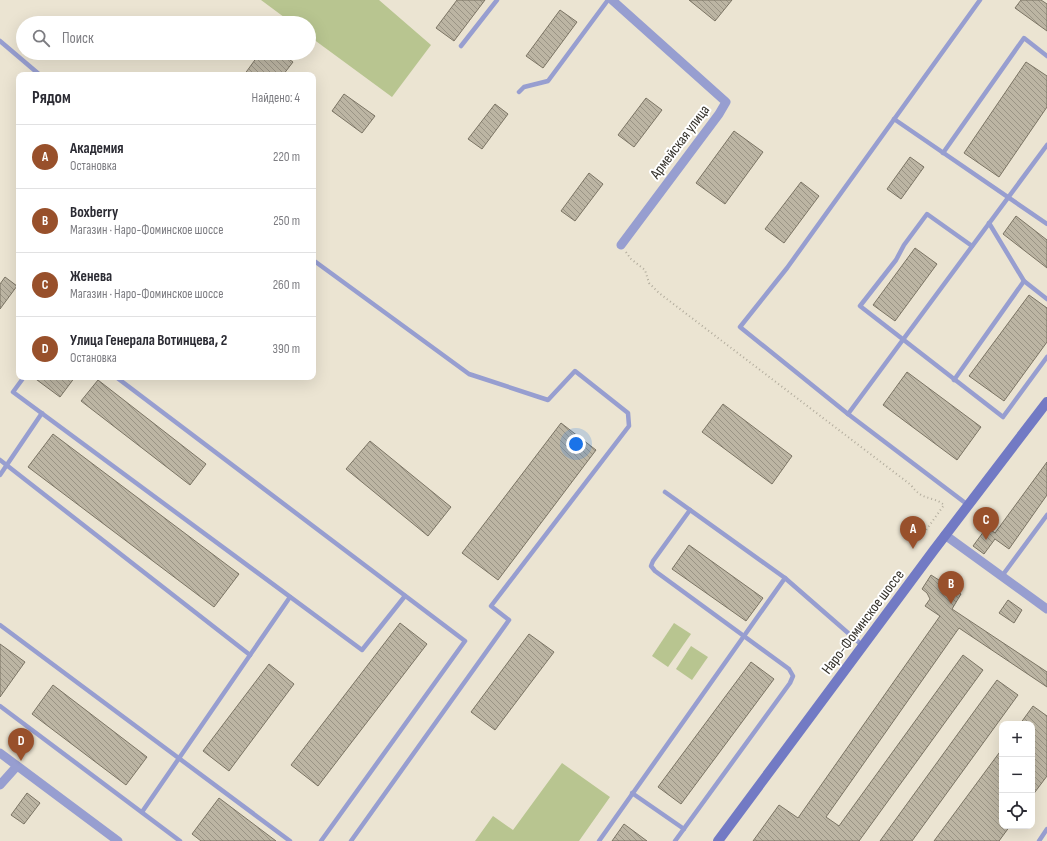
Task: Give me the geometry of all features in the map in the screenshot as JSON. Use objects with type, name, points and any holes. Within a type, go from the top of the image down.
[{"type":"main road","name":"Наро-Фоминское шоссе","points":[[718,841],[945,535],[1047,402]]},
{"type":"street","name":"Армейская улица","points":[[612,0],[726,102],[719,114],[621,245]]},
{"type":"street","points":[[945,535],[1047,609]]},
{"type":"street","points":[[0,753],[118,841]]},
{"type":"street","points":[[0,785],[17,766]]},
{"type":"lane","points":[[460,46],[497,0]]},
{"type":"lane","points":[[519,92],[524,87],[548,82],[608,0]]},
{"type":"lane","points":[[968,505],[848,414],[740,327],[787,268],[980,0]]},
{"type":"lane","points":[[943,153],[1024,38],[1047,56]]},
{"type":"lane","points":[[0,41],[16,55]]},
{"type":"lane","points":[[22,60],[36,72]]},
{"type":"lane","points":[[894,119],[1047,224]]},
{"type":"lane","points":[[848,414],[1047,145]]},
{"type":"lane","points":[[972,246],[927,214],[904,245],[896,260],[860,306],[1003,417],[1047,358]]},
{"type":"lane","points":[[989,223],[1024,281],[1047,299]]},
{"type":"lane","points":[[316,262],[469,374],[548,400],[575,371],[628,412],[629,426],[491,606],[509,620],[351,841]]},
{"type":"lane","points":[[954,380],[1024,281]]},
{"type":"lane","points":[[22,380],[13,392],[362,650],[405,596]]},
{"type":"lane","points":[[120,380],[465,641],[321,841]]},
{"type":"lane","points":[[0,475],[42,413]]},
{"type":"lane","points":[[0,460],[250,654]]},
{"type":"lane","points":[[665,492],[785,578],[863,646]]},
{"type":"lane","points":[[675,841],[790,684],[793,676],[789,669],[654,571],[652,566],[653,561],[690,510]]},
{"type":"lane","points":[[1002,576],[1047,515]]},
{"type":"lane","points":[[598,841],[785,578]]},
{"type":"lane","points":[[142,812],[290,597]]},
{"type":"lane","points":[[0,624],[290,841]]},
{"type":"lane","points":[[0,706],[180,841]]},
{"type":"lane","points":[[632,793],[684,829]]},
{"type":"lane","points":[[1039,841],[1047,829]]},
{"type":"path","points":[[621,245],[631,258],[645,270],[649,283],[659,293],[911,485],[917,492],[927,499],[938,500],[944,505],[919,540]]},
{"type":"green space","points":[[261,0],[379,0],[431,45],[392,97],[316,41],[316,16],[283,16]]},
{"type":"green space","points":[[674,623],[691,634],[668,667],[652,656]]},
{"type":"green space","points":[[691,646],[708,657],[692,680],[676,669]]},
{"type":"green space","points":[[562,763],[610,797],[579,841],[475,841],[493,816],[513,830]]},
{"type":"building","points":[[457,0],[485,0],[454,41],[436,28]]},
{"type":"building","points":[[689,0],[732,0],[715,21]]},
{"type":"building","points":[[1021,0],[1041,0],[1047,4],[1047,31],[1015,8]]},
{"type":"building","points":[[560,10],[577,22],[543,68],[526,56]]},
{"type":"building","points":[[255,60],[290,60],[293,62],[285,72],[246,72]]},
{"type":"building","points":[[1026,62],[1047,76],[1047,107],[999,177],[964,153]]},
{"type":"building","points":[[344,94],[375,116],[362,133],[332,111]]},
{"type":"building","points":[[646,98],[662,110],[634,147],[618,135]]},
{"type":"building","points":[[495,104],[508,114],[482,149],[468,139]]},
{"type":"building","points":[[734,131],[763,152],[725,204],[696,183]]},
{"type":"building","points":[[910,157],[924,167],[901,199],[887,189]]},
{"type":"building","points":[[589,173],[603,184],[575,221],[561,211]]},
{"type":"building","points":[[801,182],[819,196],[784,243],[765,229]]},
{"type":"building","points":[[1016,216],[1047,240],[1047,268],[1003,234]]},
{"type":"building","points":[[915,248],[937,264],[895,321],[873,305]]},
{"type":"building","points":[[5,277],[16,285],[16,287],[0,309],[0,284]]},
{"type":"building","points":[[1029,295],[1047,308],[1047,342],[1004,401],[969,376]]},
{"type":"building","points":[[907,372],[981,427],[957,460],[883,405]]},
{"type":"building","points":[[37,380],[73,380],[60,397]]},
{"type":"building","points":[[98,380],[206,464],[190,485],[81,401]]},
{"type":"building","points":[[723,404],[792,456],[772,484],[702,432]]},
{"type":"building","points":[[561,423],[596,450],[498,580],[462,553]]},
{"type":"building","points":[[53,434],[239,574],[214,607],[28,467]]},
{"type":"building","points":[[370,441],[451,507],[428,536],[346,469]]},
{"type":"building","points":[[1047,462],[1047,495],[1009,549],[995,539],[984,554],[973,546],[987,527],[995,533]]},
{"type":"building","points":[[689,545],[763,598],[746,621],[672,569]]},
{"type":"building","points":[[931,575],[961,594],[952,609],[1047,672],[1047,687],[959,628],[826,817],[839,826],[963,655],[983,670],[859,841],[753,841],[779,805],[798,818],[940,616],[925,606],[930,599],[927,593],[922,589]]},
{"type":"building","points":[[1008,600],[1022,610],[1014,623],[999,613]]},
{"type":"building","points":[[400,623],[427,644],[318,786],[291,765]]},
{"type":"building","points":[[529,634],[554,652],[495,730],[471,712]]},
{"type":"building","points":[[0,644],[25,662],[0,697]]},
{"type":"building","points":[[751,662],[774,679],[681,804],[658,787]]},
{"type":"building","points":[[269,664],[294,684],[229,771],[203,751]]},
{"type":"building","points":[[997,680],[1018,695],[912,841],[880,841]]},
{"type":"building","points":[[53,685],[147,757],[126,785],[32,714]]},
{"type":"building","points":[[1033,706],[1047,716],[1047,776],[1035,792],[1035,721],[1022,721]]},
{"type":"building","points":[[999,753],[999,829],[1008,829],[999,841],[934,841]]},
{"type":"building","points":[[27,793],[40,803],[24,824],[11,815]]},
{"type":"building","points":[[219,798],[276,841],[201,841],[192,834]]},
{"type":"building","points":[[624,824],[647,841],[612,841]]},
{"type":"place","name":"Женева","points":[[986,540]]},
{"type":"place","name":"Академия","points":[[913,549]]},
{"type":"place","name":"Boxberry","points":[[951,604]]},
{"type":"place","name":"Улица Генерала Вотинцева, 2","points":[[21,761]]}]
